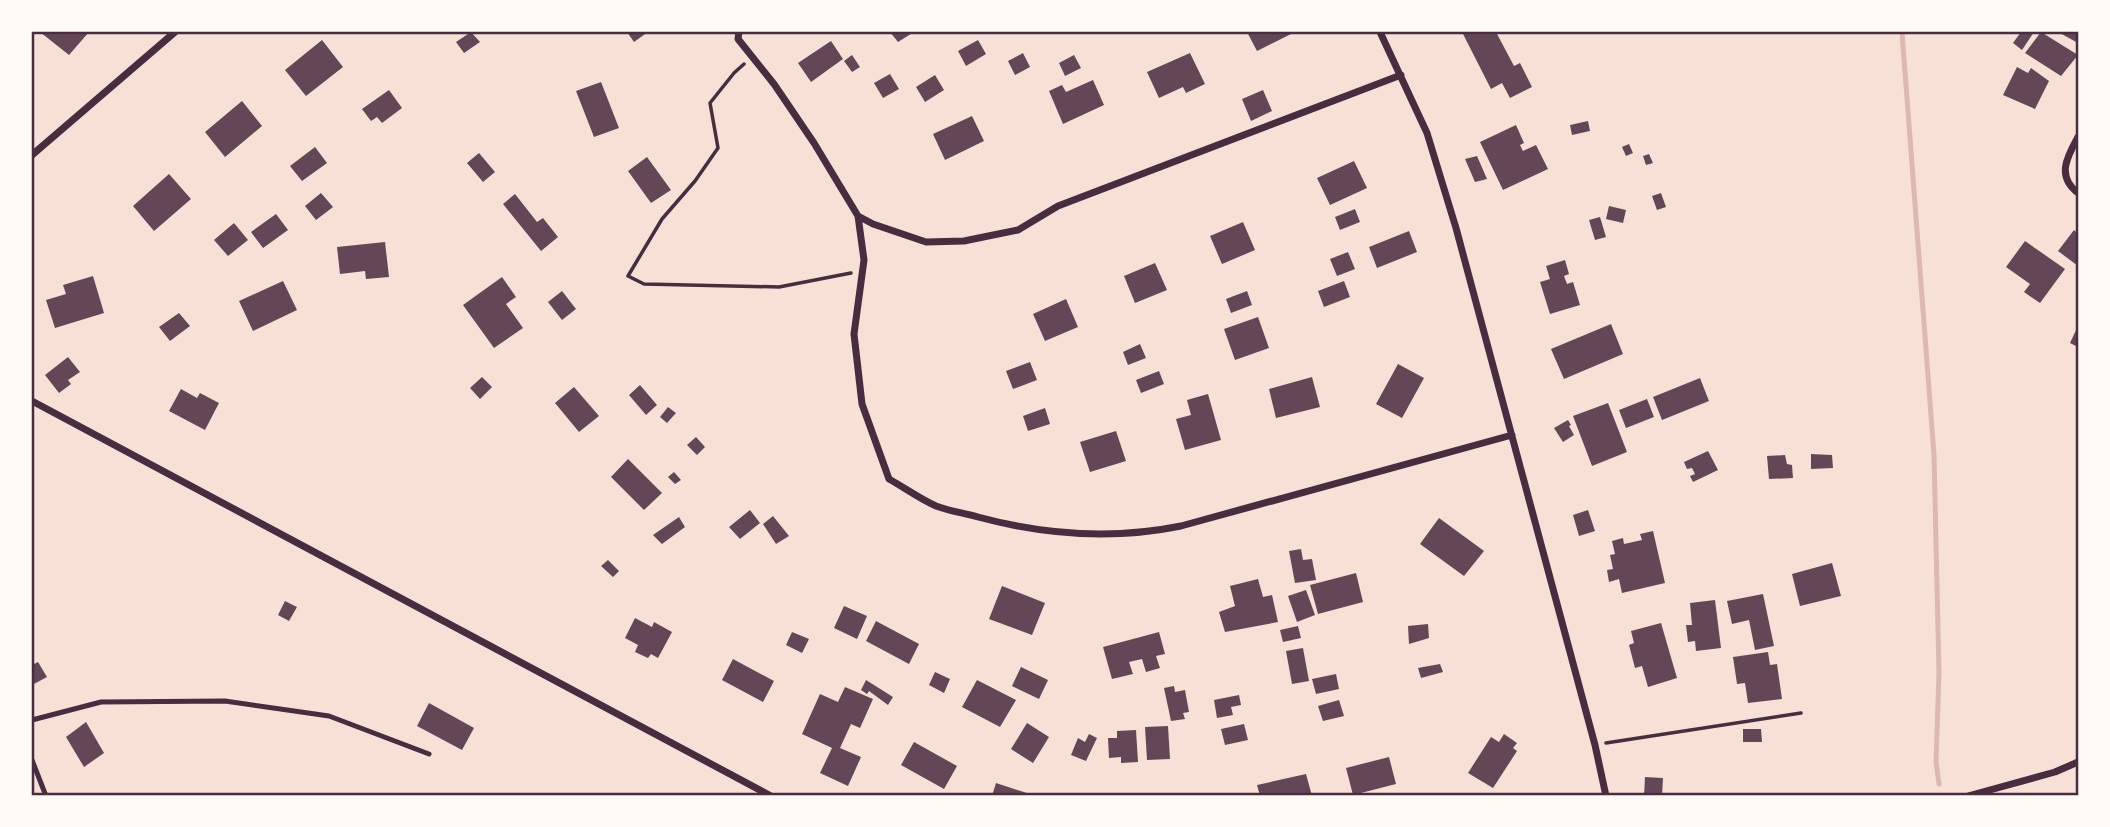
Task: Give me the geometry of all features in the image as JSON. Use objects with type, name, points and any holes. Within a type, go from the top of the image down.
[{"type":"street","points":[[32,155],[175,32]]},
{"type":"street","points":[[739,32],[738,39],[794,113],[858,216],[864,260],[854,334],[862,404],[889,479],[937,506],[1011,526],[1101,535],[1150,532],[1512,436]]},
{"type":"street","points":[[1380,32],[1427,133],[1456,228],[1595,745],[1606,796]]},
{"type":"street","points":[[858,216],[873,224],[926,242],[964,241],[1018,230],[1058,206],[1401,75]]},
{"type":"street","points":[[2078,137],[2065,161],[2065,176],[2078,193]]},
{"type":"street","points":[[32,401],[771,796]]},
{"type":"street","points":[[1968,796],[2055,772],[2078,762]]},
{"type":"lane","points":[[32,720],[102,702],[225,701],[328,716],[429,754]]},
{"type":"lane","points":[[32,760],[46,796]]},
{"type":"path","points":[[751,58],[734,73],[710,103],[718,148],[695,181],[662,219],[628,276],[644,285],[779,287],[862,272]]},
{"type":"path","points":[[1595,745],[1801,713]]},
{"type":"building","points":[[40,32],[89,32],[69,55]]},
{"type":"building","points":[[471,32],[480,42],[464,53],[456,42]]},
{"type":"building","points":[[627,32],[648,32],[634,42]]},
{"type":"building","points":[[890,32],[914,32],[898,42]]},
{"type":"building","points":[[1247,32],[1295,32],[1257,51]]},
{"type":"building","points":[[1462,32],[1496,32],[1514,66],[1520,63],[1532,87],[1510,98],[1502,83],[1491,89]]},
{"type":"building","points":[[2021,32],[2034,32],[2022,50],[2013,43]]},
{"type":"building","points":[[2041,32],[2078,55],[2061,76],[2025,53]]},
{"type":"building","points":[[2058,32],[2078,32],[2078,43]]},
{"type":"building","points":[[322,40],[343,67],[306,96],[285,70]]},
{"type":"building","points":[[978,40],[986,54],[966,66],[958,51]]},
{"type":"building","points":[[831,41],[843,59],[811,82],[798,63]]},
{"type":"building","points":[[1023,53],[1030,67],[1015,75],[1008,61]]},
{"type":"building","points":[[1190,53],[1205,84],[1186,93],[1183,87],[1159,98],[1147,72]]},
{"type":"building","points":[[852,55],[860,67],[852,72],[844,61]]},
{"type":"building","points":[[1074,55],[1081,68],[1065,76],[1059,63]]},
{"type":"building","points":[[2017,67],[2028,73],[2031,68],[2049,81],[2035,109],[2003,95]]},
{"type":"building","points":[[890,74],[899,89],[883,98],[874,83]]},
{"type":"building","points":[[935,75],[944,90],[925,102],[916,87]]},
{"type":"building","points":[[1093,80],[1104,105],[1063,124],[1049,91],[1062,85],[1066,92]]},
{"type":"building","points":[[601,82],[619,128],[594,137],[576,91]]},
{"type":"building","points":[[389,90],[402,108],[382,123],[377,117],[371,121],[362,109]]},
{"type":"building","points":[[1263,90],[1272,111],[1251,121],[1242,99]]},
{"type":"building","points":[[242,101],[262,126],[225,157],[205,132]]},
{"type":"building","points":[[972,116],[984,141],[945,160],[933,134]]},
{"type":"building","points":[[1588,121],[1590,131],[1572,135],[1570,125]]},
{"type":"building","points":[[1516,125],[1524,143],[1520,145],[1523,151],[1536,145],[1548,169],[1503,190],[1480,142]]},
{"type":"building","points":[[1629,144],[1633,153],[1626,156],[1622,147]]},
{"type":"building","points":[[315,147],[327,163],[302,181],[290,166]]},
{"type":"building","points":[[479,153],[495,172],[483,182],[467,163]]},
{"type":"building","points":[[1649,154],[1653,163],[1646,165],[1643,156]]},
{"type":"building","points":[[1477,156],[1487,179],[1475,182],[1465,159]]},
{"type":"building","points":[[647,157],[671,190],[651,203],[628,171]]},
{"type":"building","points":[[1354,161],[1367,188],[1330,205],[1317,178]]},
{"type":"building","points":[[169,174],[191,199],[154,231],[133,206]]},
{"type":"building","points":[[321,193],[333,207],[316,220],[305,206]]},
{"type":"building","points":[[1661,193],[1666,207],[1657,210],[1652,196]]},
{"type":"building","points":[[515,194],[537,222],[543,218],[558,237],[541,251],[503,204]]},
{"type":"building","points":[[1609,206],[1626,210],[1623,223],[1606,219]]},
{"type":"building","points":[[1355,209],[1360,222],[1340,230],[1335,217]]},
{"type":"building","points":[[276,214],[288,230],[263,248],[251,232]]},
{"type":"building","points":[[1600,217],[1606,237],[1595,240],[1589,220]]},
{"type":"building","points":[[1243,222],[1255,250],[1222,264],[1210,236]]},
{"type":"building","points":[[234,223],[248,240],[228,256],[214,240]]},
{"type":"building","points":[[2074,230],[2078,234],[2078,266],[2058,251]]},
{"type":"building","points":[[1409,231],[1417,252],[1377,268],[1369,247]]},
{"type":"building","points":[[2025,241],[2065,269],[2040,303],[2024,292],[2030,284],[2006,267]]},
{"type":"building","points":[[385,242],[389,277],[366,279],[365,271],[340,274],[337,247]]},
{"type":"building","points":[[1348,252],[1355,269],[1337,276],[1330,259]]},
{"type":"building","points":[[1565,260],[1569,274],[1564,276],[1567,284],[1573,282],[1580,305],[1550,314],[1540,282],[1550,279],[1546,266]]},
{"type":"building","points":[[1155,263],[1167,290],[1135,303],[1124,276]]},
{"type":"building","points":[[93,276],[104,313],[55,328],[46,300],[66,294],[63,285]]},
{"type":"building","points":[[502,277],[516,297],[506,304],[523,328],[494,348],[463,305]]},
{"type":"building","points":[[283,281],[297,310],[253,331],[239,301]]},
{"type":"building","points":[[1344,281],[1350,297],[1324,307],[1318,291]]},
{"type":"building","points":[[562,291],[576,309],[562,320],[548,302]]},
{"type":"building","points":[[1247,291],[1252,305],[1231,313],[1226,299]]},
{"type":"building","points":[[1066,299],[1078,327],[1045,341],[1033,314]]},
{"type":"building","points":[[179,313],[190,326],[170,341],[159,327]]},
{"type":"building","points":[[1258,317],[1269,348],[1235,360],[1224,329]]},
{"type":"building","points":[[1611,324],[1623,354],[1564,379],[1551,349]]},
{"type":"building","points":[[2078,326],[2078,347],[2070,343]]},
{"type":"building","points":[[1140,344],[1146,358],[1128,365],[1123,352]]},
{"type":"building","points":[[68,357],[80,372],[68,380],[71,384],[59,393],[45,375]]},
{"type":"building","points":[[1030,362],[1037,380],[1013,389],[1006,371]]},
{"type":"building","points":[[1398,364],[1424,378],[1402,418],[1376,404]]},
{"type":"building","points":[[1159,371],[1164,384],[1141,393],[1136,380]]},
{"type":"building","points":[[482,377],[492,387],[480,399],[470,388]]},
{"type":"building","points":[[1312,377],[1320,407],[1276,418],[1269,389]]},
{"type":"building","points":[[1700,378],[1709,401],[1662,420],[1653,397]]},
{"type":"building","points":[[640,385],[657,405],[646,415],[629,395]]},
{"type":"building","points":[[574,387],[599,416],[579,432],[555,403]]},
{"type":"building","points":[[181,389],[197,398],[200,393],[219,403],[205,430],[169,411]]},
{"type":"building","points":[[1208,394],[1221,440],[1185,450],[1176,419],[1191,415],[1187,400]]},
{"type":"building","points":[[1647,399],[1654,417],[1626,428],[1619,410]]},
{"type":"building","points":[[1608,403],[1627,452],[1592,466],[1573,416]]},
{"type":"building","points":[[668,407],[676,413],[667,423],[660,417]]},
{"type":"building","points":[[1045,408],[1050,424],[1028,431],[1023,416]]},
{"type":"building","points":[[1568,420],[1574,435],[1563,442],[1554,428]]},
{"type":"building","points":[[1116,431],[1126,461],[1090,472],[1080,442]]},
{"type":"building","points":[[696,437],[705,447],[697,455],[687,445]]},
{"type":"building","points":[[1708,451],[1718,470],[1693,482],[1690,476],[1695,474],[1692,468],[1687,469],[1684,462]]},
{"type":"building","points":[[1811,454],[1832,455],[1833,468],[1811,469]]},
{"type":"building","points":[[1785,455],[1787,464],[1792,465],[1793,478],[1769,479],[1767,456]]},
{"type":"building","points":[[628,459],[662,493],[644,510],[611,477]]},
{"type":"building","points":[[674,472],[681,480],[675,484],[668,477]]},
{"type":"building","points":[[750,510],[760,523],[740,539],[729,527]]},
{"type":"building","points":[[1588,510],[1595,531],[1579,536],[1573,515]]},
{"type":"building","points":[[773,516],[789,536],[776,544],[763,524]]},
{"type":"building","points":[[679,517],[685,527],[662,544],[653,535]]},
{"type":"building","points":[[1439,518],[1484,551],[1464,576],[1420,544]]},
{"type":"building","points":[[1653,531],[1665,583],[1622,593],[1619,579],[1609,582],[1607,570],[1613,569],[1610,555],[1615,554],[1612,541],[1623,538],[1624,544],[1642,540],[1640,534]]},
{"type":"building","points":[[1301,549],[1303,560],[1312,559],[1316,580],[1295,583],[1289,551]]},
{"type":"building","points":[[608,560],[619,571],[613,577],[601,566]]},
{"type":"building","points":[[1832,563],[1841,596],[1800,606],[1792,574]]},
{"type":"building","points":[[1356,573],[1363,602],[1318,614],[1310,585]]},
{"type":"building","points":[[1258,579],[1263,597],[1272,595],[1278,622],[1225,632],[1219,612],[1235,606],[1230,586]]},
{"type":"building","points":[[1002,586],[1045,603],[1032,635],[989,619]]},
{"type":"building","points":[[1306,590],[1315,615],[1297,622],[1288,596]]},
{"type":"building","points":[[1763,594],[1774,646],[1755,650],[1749,620],[1732,624],[1727,601]]},
{"type":"building","points":[[1715,600],[1721,648],[1696,651],[1695,641],[1688,642],[1686,625],[1692,625],[1690,603]]},
{"type":"building","points":[[285,601],[297,607],[289,621],[278,615]]},
{"type":"building","points":[[844,606],[867,616],[857,639],[834,628]]},
{"type":"building","points":[[635,618],[652,627],[654,622],[672,632],[658,658],[651,654],[648,658],[635,652],[638,645],[625,638]]},
{"type":"building","points":[[876,621],[919,644],[909,664],[866,641]]},
{"type":"building","points":[[1661,623],[1677,678],[1648,687],[1642,666],[1635,668],[1629,645],[1634,643],[1631,631]]},
{"type":"building","points":[[1428,624],[1429,638],[1409,644],[1408,626]]},
{"type":"building","points":[[1298,626],[1301,638],[1283,642],[1280,630]]},
{"type":"building","points":[[792,632],[809,639],[802,653],[786,645]]},
{"type":"building","points":[[1159,632],[1165,654],[1156,656],[1160,668],[1146,672],[1142,659],[1129,662],[1133,674],[1112,679],[1103,647]]},
{"type":"building","points":[[1303,648],[1309,681],[1292,684],[1286,651]]},
{"type":"building","points":[[1768,652],[1770,665],[1777,664],[1782,699],[1748,703],[1745,683],[1737,684],[1733,657]]},
{"type":"building","points":[[733,659],[774,681],[763,702],[722,680]]},
{"type":"building","points":[[38,662],[47,677],[32,685],[32,665]]},
{"type":"building","points":[[1440,664],[1443,672],[1421,678],[1418,668]]},
{"type":"building","points":[[1021,667],[1048,680],[1039,699],[1012,686]]},
{"type":"building","points":[[935,672],[950,679],[944,693],[929,685]]},
{"type":"building","points":[[1336,674],[1339,689],[1316,694],[1312,679]]},
{"type":"building","points":[[866,680],[893,697],[888,705],[869,691],[867,694],[861,690]]},
{"type":"building","points":[[977,680],[1016,700],[1000,727],[962,707]]},
{"type":"building","points":[[1174,686],[1175,692],[1185,690],[1189,712],[1183,713],[1185,719],[1171,721],[1164,688]]},
{"type":"building","points":[[845,687],[873,699],[860,728],[851,724],[840,748],[861,757],[848,786],[820,773],[832,748],[802,734],[820,694],[838,702]]},
{"type":"building","points":[[1239,695],[1241,705],[1231,707],[1233,715],[1217,718],[1214,700]]},
{"type":"building","points":[[1339,700],[1344,716],[1323,721],[1318,706]]},
{"type":"building","points":[[429,703],[474,728],[462,750],[417,726]]},
{"type":"building","points":[[86,722],[104,753],[84,767],[66,737]]},
{"type":"building","points":[[1027,723],[1049,737],[1033,763],[1011,749]]},
{"type":"building","points":[[1244,724],[1248,740],[1225,745],[1221,729]]},
{"type":"building","points":[[1168,726],[1170,759],[1147,760],[1145,727]]},
{"type":"building","points":[[1743,729],[1761,729],[1762,742],[1743,742]]},
{"type":"building","points":[[1136,730],[1138,762],[1121,763],[1121,757],[1109,758],[1108,738],[1117,738],[1117,731]]},
{"type":"building","points":[[1089,734],[1097,738],[1086,761],[1071,755],[1078,738],[1085,742]]},
{"type":"building","points":[[1504,734],[1517,743],[1513,748],[1517,751],[1493,788],[1468,773],[1491,737],[1499,742]]},
{"type":"building","points":[[914,742],[957,766],[944,789],[901,765]]},
{"type":"building","points":[[1389,757],[1396,784],[1353,795],[1346,768]]},
{"type":"building","points":[[1306,774],[1312,796],[1260,796],[1257,785]]},
{"type":"building","points":[[1645,777],[1663,778],[1662,796],[1644,796]]},
{"type":"building","points":[[996,783],[1033,795],[1033,796],[992,796]]},
{"type":"waterway","points":[[1902,32],[1934,455],[1939,673],[1936,762],[1939,784]]}]
